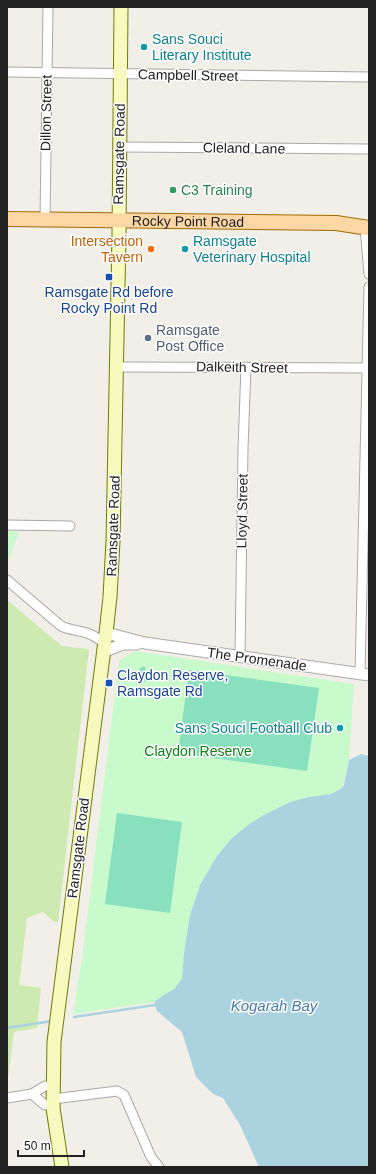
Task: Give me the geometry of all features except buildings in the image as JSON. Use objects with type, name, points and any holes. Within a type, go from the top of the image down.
[{"type":"main road","name":"Ramsgate Road","points":[[62,1167],[54,1116],[45,1086],[47,1068],[54,1042],[58,1015],[110,590],[113,542],[117,367],[121,7]]},
{"type":"main road","name":"Rocky Point Road","points":[[7,220],[336,223],[367,228]]},
{"type":"main road","name":"Ramsgate Road","points":[[53,1167],[49,1102],[55,1072],[54,1042]]},
{"type":"street","name":"Dillon Street","points":[[45,220],[48,7]]},
{"type":"street","name":"Campbell Street","points":[[7,72],[369,77]]},
{"type":"street","name":"Cleland Lane","points":[[120,147],[369,149]]},
{"type":"street","points":[[367,228],[369,274]]},
{"type":"street","points":[[364,674],[369,287]]},
{"type":"street","name":"Dalkeith Street","points":[[117,367],[367,368]]},
{"type":"street","name":"Lloyd Street","points":[[240,656],[243,448],[246,367]]},
{"type":"street","points":[[7,526],[70,526]]},
{"type":"street","points":[[7,580],[62,626],[105,638]]},
{"type":"street","points":[[86,632],[95,631],[105,638]]},
{"type":"street","name":"The Promenade","points":[[105,638],[364,674]]},
{"type":"street","name":"The Promenade","points":[[105,638],[123,644],[145,643]]},
{"type":"street","points":[[7,1098],[32,1094],[45,1086]]},
{"type":"street","points":[[32,1094],[49,1102],[117,1091],[124,1095],[151,1157],[159,1167]]},
{"type":"green space","points":[[7,531],[19,532],[7,563]]},
{"type":"green space","points":[[7,600],[62,646],[89,649],[58,922],[53,921],[43,912],[27,918],[19,985],[41,988],[37,1028],[14,1032],[7,1087]]},
{"type":"green space","name":"Claydon Reserve","points":[[135,651],[354,684],[349,760],[341,789],[331,794],[309,797],[290,802],[248,825],[232,838],[217,856],[200,885],[190,915],[184,953],[182,979],[174,989],[154,1002],[73,1014],[82,959],[119,661]]},
{"type":"green space","points":[[144,666],[150,680],[145,682],[139,669]]},
{"type":"green space","points":[[189,670],[319,688],[307,771],[178,753]]},
{"type":"green space","points":[[117,813],[182,822],[170,913],[105,904]]},
{"type":"water","name":"Kogarah Bay","points":[[361,754],[369,756],[369,1167],[259,1167],[240,1125],[223,1098],[213,1094],[196,1077],[182,1032],[157,1011],[154,1002],[174,989],[182,979],[184,953],[190,915],[200,885],[217,856],[232,838],[262,816],[290,802],[309,797],[331,794],[341,789],[344,785],[349,760]]},
{"type":"waterway","points":[[74,1017],[155,1005]]},
{"type":"waterway","points":[[7,1028],[52,1021]]},
{"type":"place","name":"Sans Souci Literary Institute","points":[[144,47]]},
{"type":"place","name":"C3 Training","points":[[173,190]]},
{"type":"place","name":"Intersection Tavern","points":[[151,249]]},
{"type":"place","name":"Ramsgate Veterinary Hospital","points":[[185,249]]},
{"type":"place","name":"Ramsgate Rd before Rocky Point Rd","points":[[109,277]]},
{"type":"place","name":"Ramsgate Post Office","points":[[148,338]]},
{"type":"place","name":"Claydon Reserve, Ramsgate Rd","points":[[109,683]]},
{"type":"place","name":"Sans Souci Football Club","points":[[340,728]]}]
